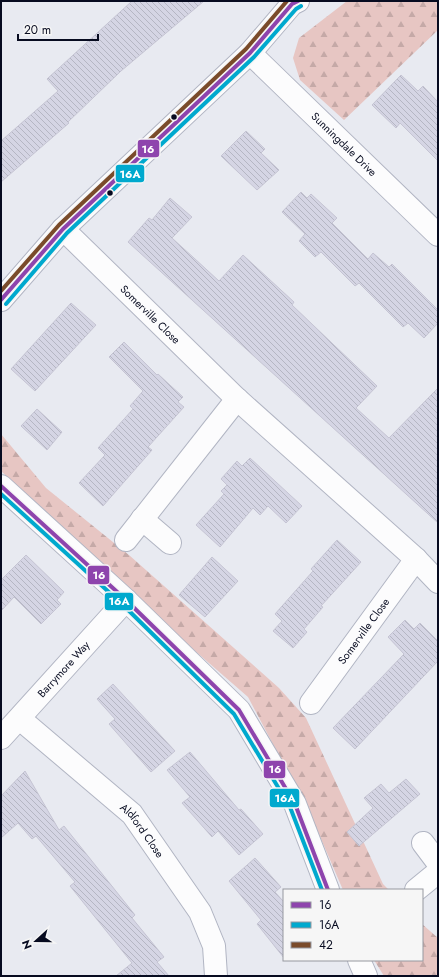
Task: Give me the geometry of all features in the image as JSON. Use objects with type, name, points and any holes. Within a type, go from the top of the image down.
[{"type":"street","points":[[1,300],[63,230],[250,53],[293,2]]},
{"type":"street","name":"Sunningdale Drive","points":[[250,53],[438,235]]},
{"type":"street","name":"Somerville Close","points":[[63,230],[237,400],[416,559],[438,582]]},
{"type":"street","points":[[126,540],[237,400]]},
{"type":"street","points":[[1,486],[126,600],[239,710],[296,804],[328,889]]},
{"type":"street","points":[[142,519],[170,543]]},
{"type":"street","name":"Somerville Close","points":[[311,703],[416,559]]},
{"type":"street","name":"Barrymore Way","points":[[1,738],[20,719],[126,600]]},
{"type":"street","name":"Aldford Close","points":[[20,719],[132,814],[200,912],[214,946],[216,976]]},
{"type":"street","points":[[423,843],[438,863]]},
{"type":"street","points":[[417,889],[438,872]]},
{"type":"street","points":[[359,961],[366,976]]},
{"type":"green space","points":[[347,1],[438,1],[438,30],[344,120],[300,80],[293,58],[299,38]]},
{"type":"green space","points":[[1,434],[46,488],[129,555],[279,688],[306,718],[383,884],[388,889],[343,889],[312,818],[248,697],[194,650],[1,471]]},
{"type":"green space","points":[[423,925],[438,938],[438,976],[384,976],[375,961],[423,961]]},
{"type":"building","points":[[132,1],[204,1],[121,71],[68,122],[69,123],[1,182],[1,141],[58,91],[47,79]]},
{"type":"building","points":[[401,75],[418,91],[423,86],[438,102],[438,161],[400,123],[396,128],[372,105]]},
{"type":"building","points":[[246,131],[265,149],[261,153],[279,170],[257,190],[221,156]]},
{"type":"building","points":[[301,192],[307,198],[311,194],[337,218],[332,223],[368,259],[373,253],[389,267],[392,264],[438,310],[438,323],[424,338],[408,323],[403,327],[359,283],[355,286],[321,252],[315,257],[299,241],[305,234],[282,212]]},
{"type":"building","points":[[170,198],[192,217],[172,238],[219,281],[243,255],[294,302],[292,305],[377,386],[356,408],[389,438],[438,388],[438,523],[128,242],[149,218],[152,220]]},
{"type":"building","points":[[71,303],[96,325],[35,391],[11,369]]},
{"type":"building","points":[[124,342],[157,375],[158,374],[183,397],[178,402],[184,407],[148,447],[152,450],[103,506],[79,483],[105,455],[98,448],[133,409],[130,406],[143,391],[109,357]]},
{"type":"building","points":[[37,409],[62,432],[47,450],[21,426]]},
{"type":"building","points":[[250,458],[302,506],[286,523],[268,506],[260,515],[253,508],[220,547],[196,525],[224,494],[221,491],[227,485],[221,479],[237,461],[242,466]]},
{"type":"building","points":[[337,540],[361,562],[321,606],[323,607],[304,629],[307,632],[293,648],[273,631],[282,621],[275,614],[313,571],[311,569]]},
{"type":"building","points":[[26,555],[64,592],[57,600],[61,604],[41,624],[14,597],[1,611],[1,580]]},
{"type":"building","points":[[212,557],[238,581],[205,617],[179,595]]},
{"type":"building","points":[[405,620],[414,629],[420,623],[438,641],[438,661],[355,749],[333,728],[404,654],[388,637]]},
{"type":"building","points":[[113,684],[175,751],[151,772],[109,724],[115,719],[97,699]]},
{"type":"building","points":[[190,752],[239,810],[241,809],[263,834],[239,855],[218,831],[212,837],[182,803],[190,797],[167,770]]},
{"type":"building","points":[[25,771],[59,830],[64,826],[135,915],[132,918],[164,957],[157,962],[169,976],[116,976],[132,963],[70,886],[75,882],[36,836],[32,839],[18,823],[1,838],[1,796]]},
{"type":"building","points":[[406,779],[420,794],[359,846],[347,832],[373,808],[364,798],[381,784],[389,793]]},
{"type":"building","points":[[255,858],[281,887],[275,892],[283,901],[283,957],[257,924],[261,920],[229,881]]},
{"type":"transit line","name":"42","points":[[1,291],[59,225],[246,49],[287,1]]},
{"type":"transit line","name":"16","points":[[1,300],[63,229],[250,53],[292,4],[298,1]]},
{"type":"transit line","name":"16A","points":[[6,304],[67,233],[254,57],[296,9],[301,6]]},
{"type":"transit line","name":"16","points":[[1,486],[126,600],[239,710],[295,804],[328,889]]},
{"type":"transit line","name":"16A","points":[[1,494],[122,604],[234,714],[290,807],[322,889]]}]
